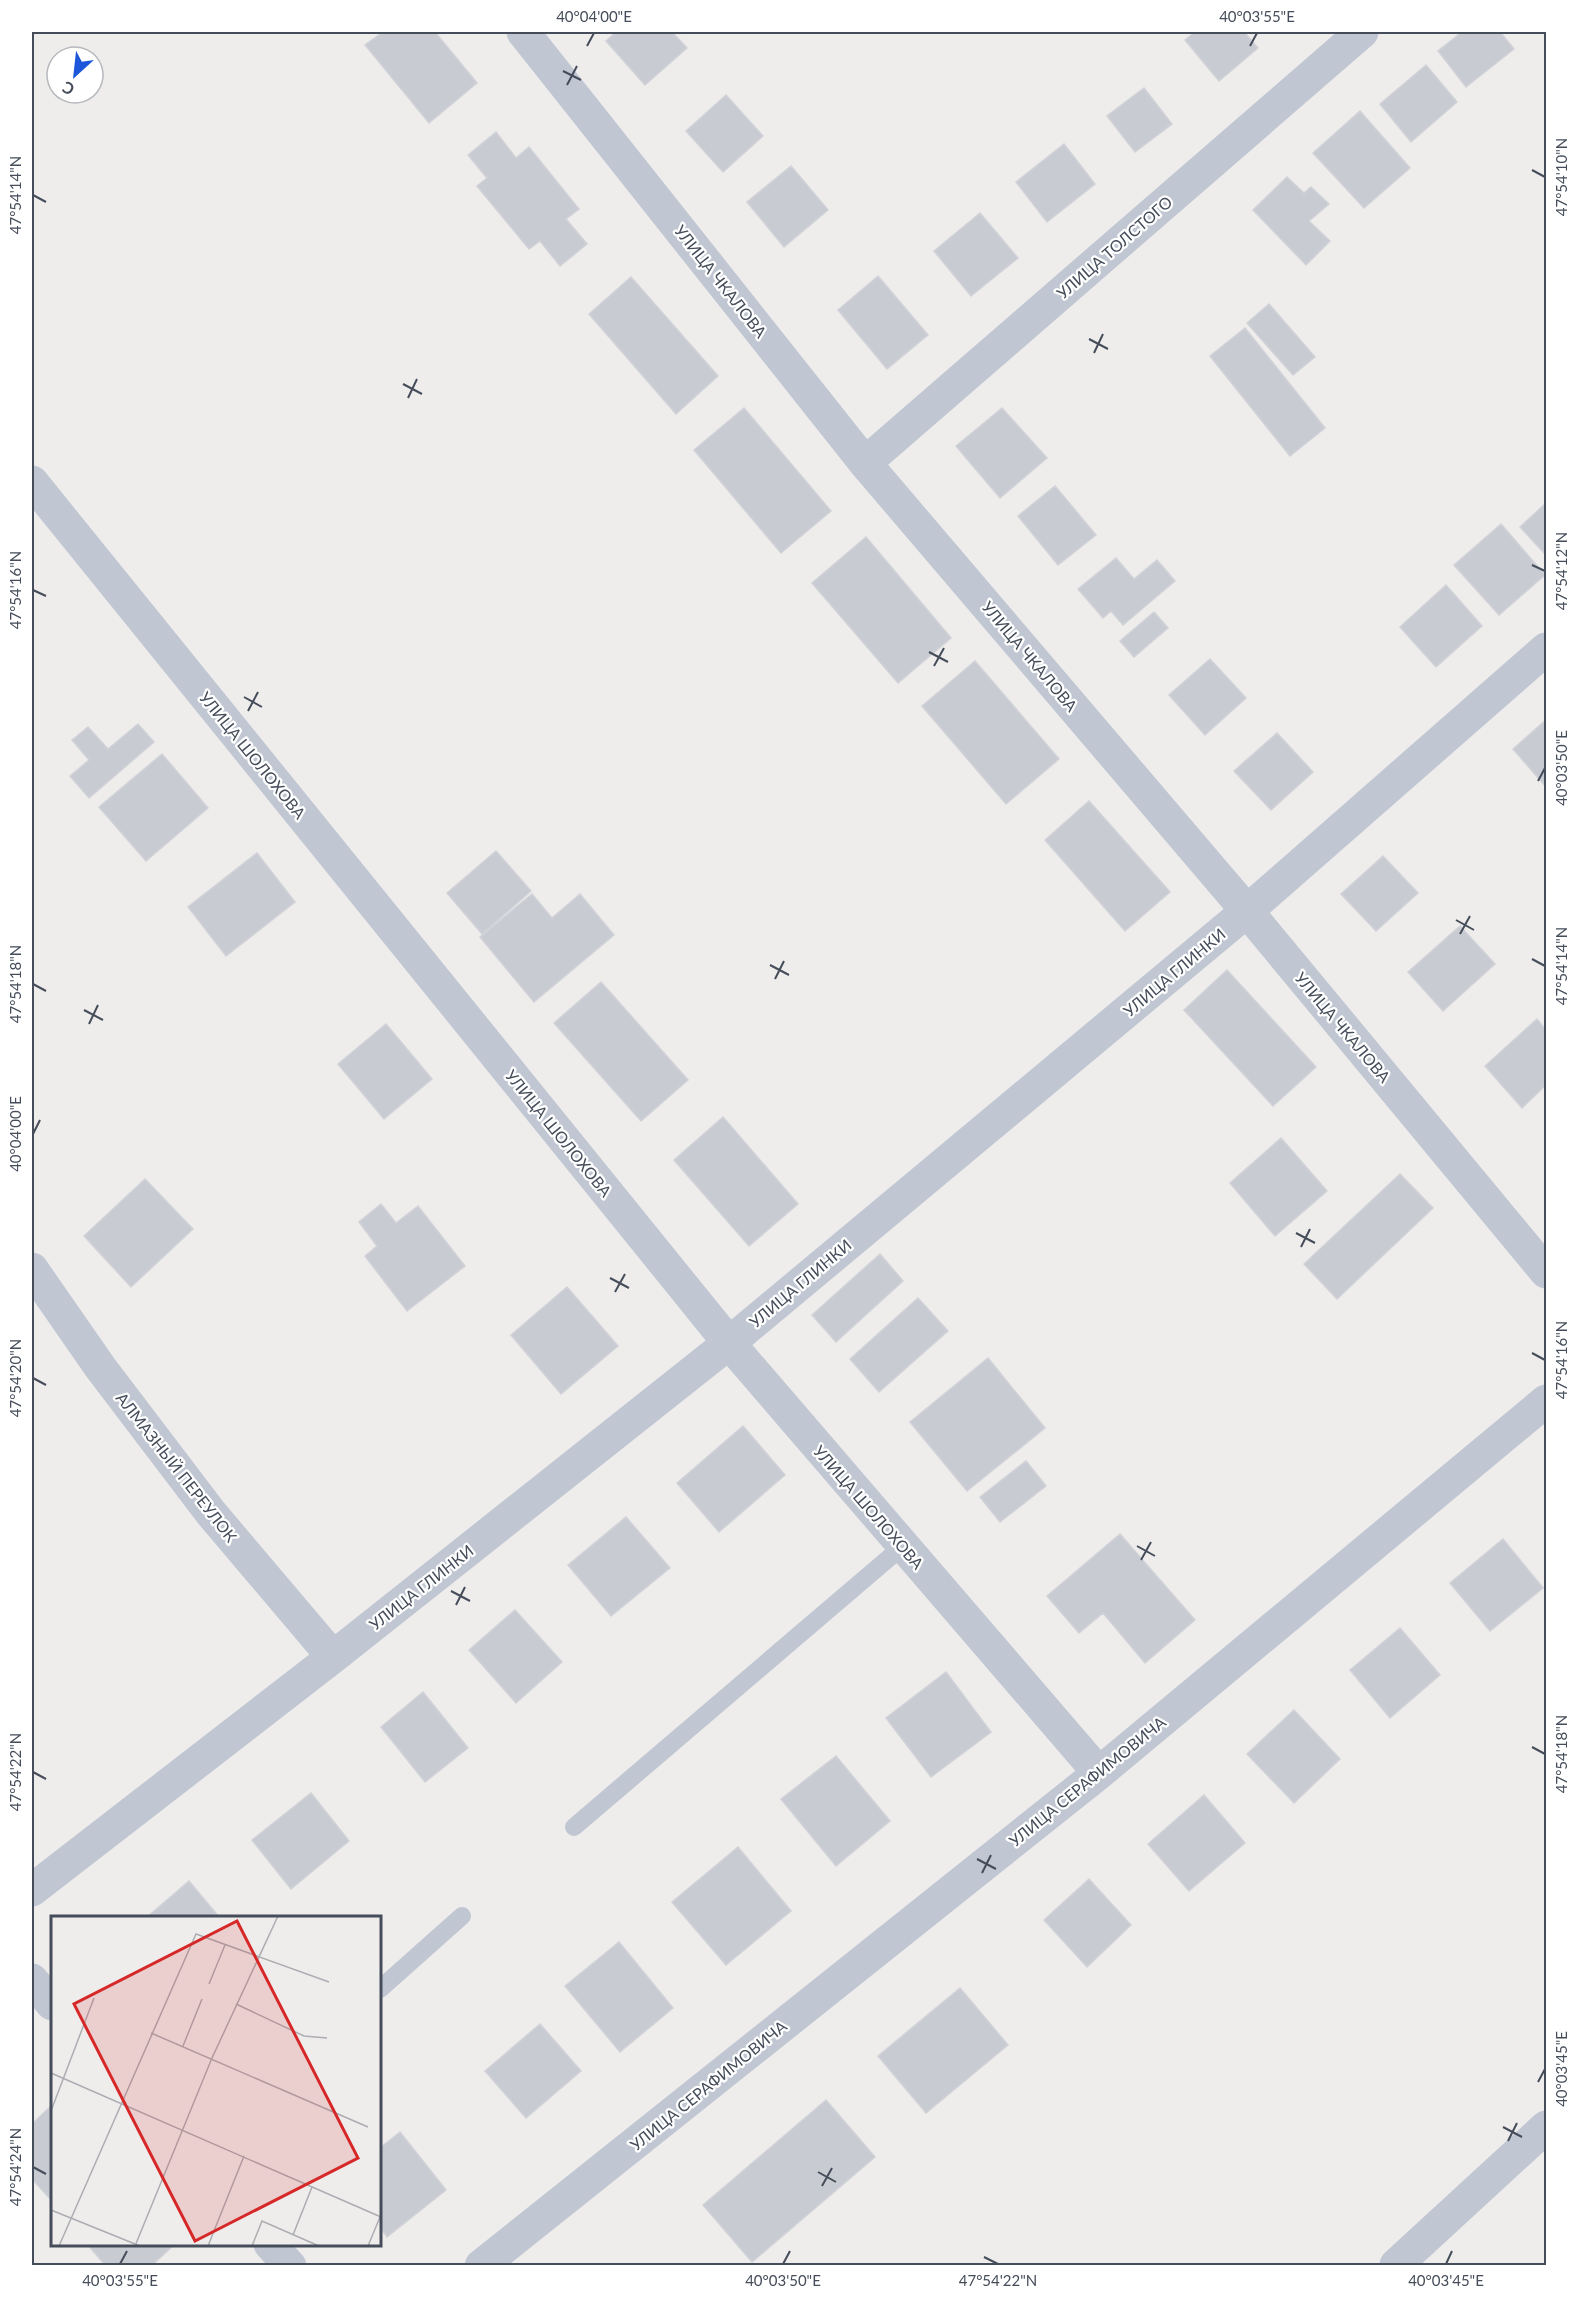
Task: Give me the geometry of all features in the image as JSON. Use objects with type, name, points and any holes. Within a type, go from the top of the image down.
[{"type":"street","name":"УЛИЦА ЧКАЛОВА","points":[[523,32],[865,463],[1247,911],[1546,1272]]},
{"type":"street","name":"УЛИЦА ТОЛСТОГО","points":[[865,463],[1362,32]]},
{"type":"street","name":"УЛИЦА ШОЛОХОВА","points":[[32,482],[729,1343],[1099,1773]]},
{"type":"street","name":"УЛИЦА ГЛИНКИ","points":[[32,1890],[333,1657],[729,1343],[1247,911],[1546,649]]},
{"type":"street","name":"АЛМАЗНЫЙ ПЕРЕУЛОК","points":[[32,1269],[100,1367],[211,1513],[333,1657]]},
{"type":"street","name":"УЛИЦА СЕРАФИМОВИЧА","points":[[481,2265],[1099,1773],[1546,1401]]},
{"type":"street","points":[[32,1980],[51,2003]]},
{"type":"street","points":[[1396,2265],[1546,2127]]},
{"type":"street","points":[[272,2246],[290,2265]]},
{"type":"lane","points":[[574,1827],[903,1546]]},
{"type":"lane","points":[[381,1988],[462,1916]]},
{"type":"building","points":[[383,32],[435,32],[477,83],[429,123],[365,45]]},
{"type":"building","points":[[616,32],[672,32],[687,48],[645,85],[606,41]]},
{"type":"building","points":[[1195,32],[1244,32],[1258,48],[1219,81],[1185,40]]},
{"type":"building","points":[[1462,32],[1500,32],[1514,49],[1466,87],[1438,51]]},
{"type":"building","points":[[1426,65],[1457,102],[1411,142],[1380,104]]},
{"type":"building","points":[[1144,88],[1172,124],[1135,152],[1107,116]]},
{"type":"building","points":[[726,95],[763,136],[723,172],[686,131]]},
{"type":"building","points":[[1360,111],[1410,168],[1364,208],[1313,153]]},
{"type":"building","points":[[496,132],[516,158],[529,147],[579,209],[566,219],[587,244],[560,266],[540,241],[529,249],[477,186],[487,178],[468,155]]},
{"type":"building","points":[[1064,144],[1095,184],[1047,222],[1016,182]]},
{"type":"building","points":[[791,166],[828,210],[784,247],[747,202]]},
{"type":"building","points":[[1287,177],[1304,193],[1311,187],[1329,204],[1309,221],[1330,241],[1306,265],[1253,210]]},
{"type":"building","points":[[980,213],[1018,258],[971,296],[934,251]]},
{"type":"building","points":[[878,276],[928,335],[887,369],[838,310]]},
{"type":"building","points":[[631,277],[718,376],[676,414],[589,314]]},
{"type":"building","points":[[1269,304],[1315,357],[1293,375],[1247,323]]},
{"type":"building","points":[[1245,328],[1325,428],[1290,456],[1210,356]]},
{"type":"building","points":[[744,408],[831,511],[781,553],[694,450]]},
{"type":"building","points":[[1002,408],[1047,458],[1000,498],[956,446]]},
{"type":"building","points":[[1055,486],[1096,535],[1058,565],[1018,516]]},
{"type":"building","points":[[1546,503],[1546,555],[1520,527]]},
{"type":"building","points":[[1501,524],[1545,575],[1499,615],[1454,565]]},
{"type":"building","points":[[866,537],[951,638],[898,683],[812,583]]},
{"type":"building","points":[[1116,558],[1134,579],[1157,560],[1175,581],[1123,625],[1111,611],[1103,618],[1078,589]]},
{"type":"building","points":[[1446,585],[1482,626],[1436,667],[1400,627]]},
{"type":"building","points":[[1154,612],[1168,628],[1134,657],[1120,641]]},
{"type":"building","points":[[1210,659],[1246,698],[1205,735],[1169,695]]},
{"type":"building","points":[[975,661],[1059,759],[1006,804],[922,706]]},
{"type":"building","points":[[1546,720],[1546,787],[1513,749]]},
{"type":"building","points":[[138,724],[154,742],[89,798],[70,776],[89,760],[72,740],[88,727],[108,749]]},
{"type":"building","points":[[1277,733],[1313,772],[1271,810],[1234,771]]},
{"type":"building","points":[[162,754],[208,808],[146,861],[99,807]]},
{"type":"building","points":[[1089,801],[1170,892],[1125,931],[1045,840]]},
{"type":"building","points":[[496,851],[531,891],[482,934],[447,893]]},
{"type":"building","points":[[257,853],[295,902],[226,956],[188,907]]},
{"type":"building","points":[[1383,856],[1418,893],[1376,931],[1341,894]]},
{"type":"building","points":[[532,894],[552,918],[580,894],[614,935],[534,1002],[480,937]]},
{"type":"building","points":[[1460,926],[1495,964],[1443,1011],[1408,972]]},
{"type":"building","points":[[1227,970],[1316,1067],[1273,1106],[1184,1010]]},
{"type":"building","points":[[601,982],[688,1080],[641,1121],[554,1023]]},
{"type":"building","points":[[1537,1019],[1546,1030],[1546,1085],[1522,1108],[1485,1066]]},
{"type":"building","points":[[386,1024],[432,1079],[384,1119],[338,1064]]},
{"type":"building","points":[[723,1117],[798,1204],[749,1246],[674,1160]]},
{"type":"building","points":[[1281,1138],[1327,1191],[1275,1236],[1230,1183]]},
{"type":"building","points":[[1400,1174],[1433,1208],[1337,1299],[1304,1264]]},
{"type":"building","points":[[145,1179],[193,1229],[131,1287],[84,1236]]},
{"type":"building","points":[[381,1204],[396,1223],[418,1206],[465,1266],[407,1311],[365,1256],[377,1246],[359,1222]]},
{"type":"building","points":[[880,1254],[903,1281],[836,1342],[812,1315]]},
{"type":"building","points":[[567,1287],[618,1346],[561,1394],[511,1335]]},
{"type":"building","points":[[918,1298],[948,1331],[879,1392],[850,1359]]},
{"type":"building","points":[[988,1358],[1045,1428],[967,1491],[910,1422]]},
{"type":"building","points":[[743,1426],[785,1475],[719,1532],[677,1483]]},
{"type":"building","points":[[1026,1461],[1046,1486],[1000,1522],[980,1497]]},
{"type":"building","points":[[626,1517],[670,1568],[611,1616],[568,1565]]},
{"type":"building","points":[[1120,1534],[1195,1620],[1145,1663],[1103,1613],[1079,1633],[1047,1596]]},
{"type":"building","points":[[1503,1539],[1543,1588],[1490,1631],[1450,1583]]},
{"type":"building","points":[[515,1610],[562,1662],[516,1703],[469,1650]]},
{"type":"building","points":[[1400,1628],[1440,1675],[1390,1718],[1350,1670]]},
{"type":"building","points":[[946,1672],[991,1732],[931,1777],[886,1718]]},
{"type":"building","points":[[423,1692],[468,1748],[425,1782],[381,1727]]},
{"type":"building","points":[[1294,1710],[1340,1759],[1294,1803],[1247,1754]]},
{"type":"building","points":[[836,1756],[890,1821],[836,1866],[781,1799]]},
{"type":"building","points":[[311,1793],[349,1841],[291,1889],[252,1840]]},
{"type":"building","points":[[1204,1795],[1245,1843],[1189,1891],[1148,1844]]},
{"type":"building","points":[[738,1847],[791,1911],[726,1965],[672,1902]]},
{"type":"building","points":[[1089,1879],[1131,1925],[1087,1967],[1044,1920]]},
{"type":"building","points":[[189,1881],[218,1916],[148,1916]]},
{"type":"building","points":[[619,1942],[673,2008],[620,2052],[565,1986]]},
{"type":"building","points":[[960,1988],[1008,2045],[926,2113],[878,2056]]},
{"type":"building","points":[[540,2024],[581,2071],[526,2118],[485,2071]]},
{"type":"building","points":[[826,2100],[875,2157],[752,2262],[703,2205]]},
{"type":"building","points":[[51,2106],[51,2200],[32,2179],[32,2124]]},
{"type":"building","points":[[400,2132],[446,2190],[387,2237],[381,2228],[381,2147]]},
{"type":"building","points":[[89,2246],[173,2246],[151,2266],[106,2266]]}]
